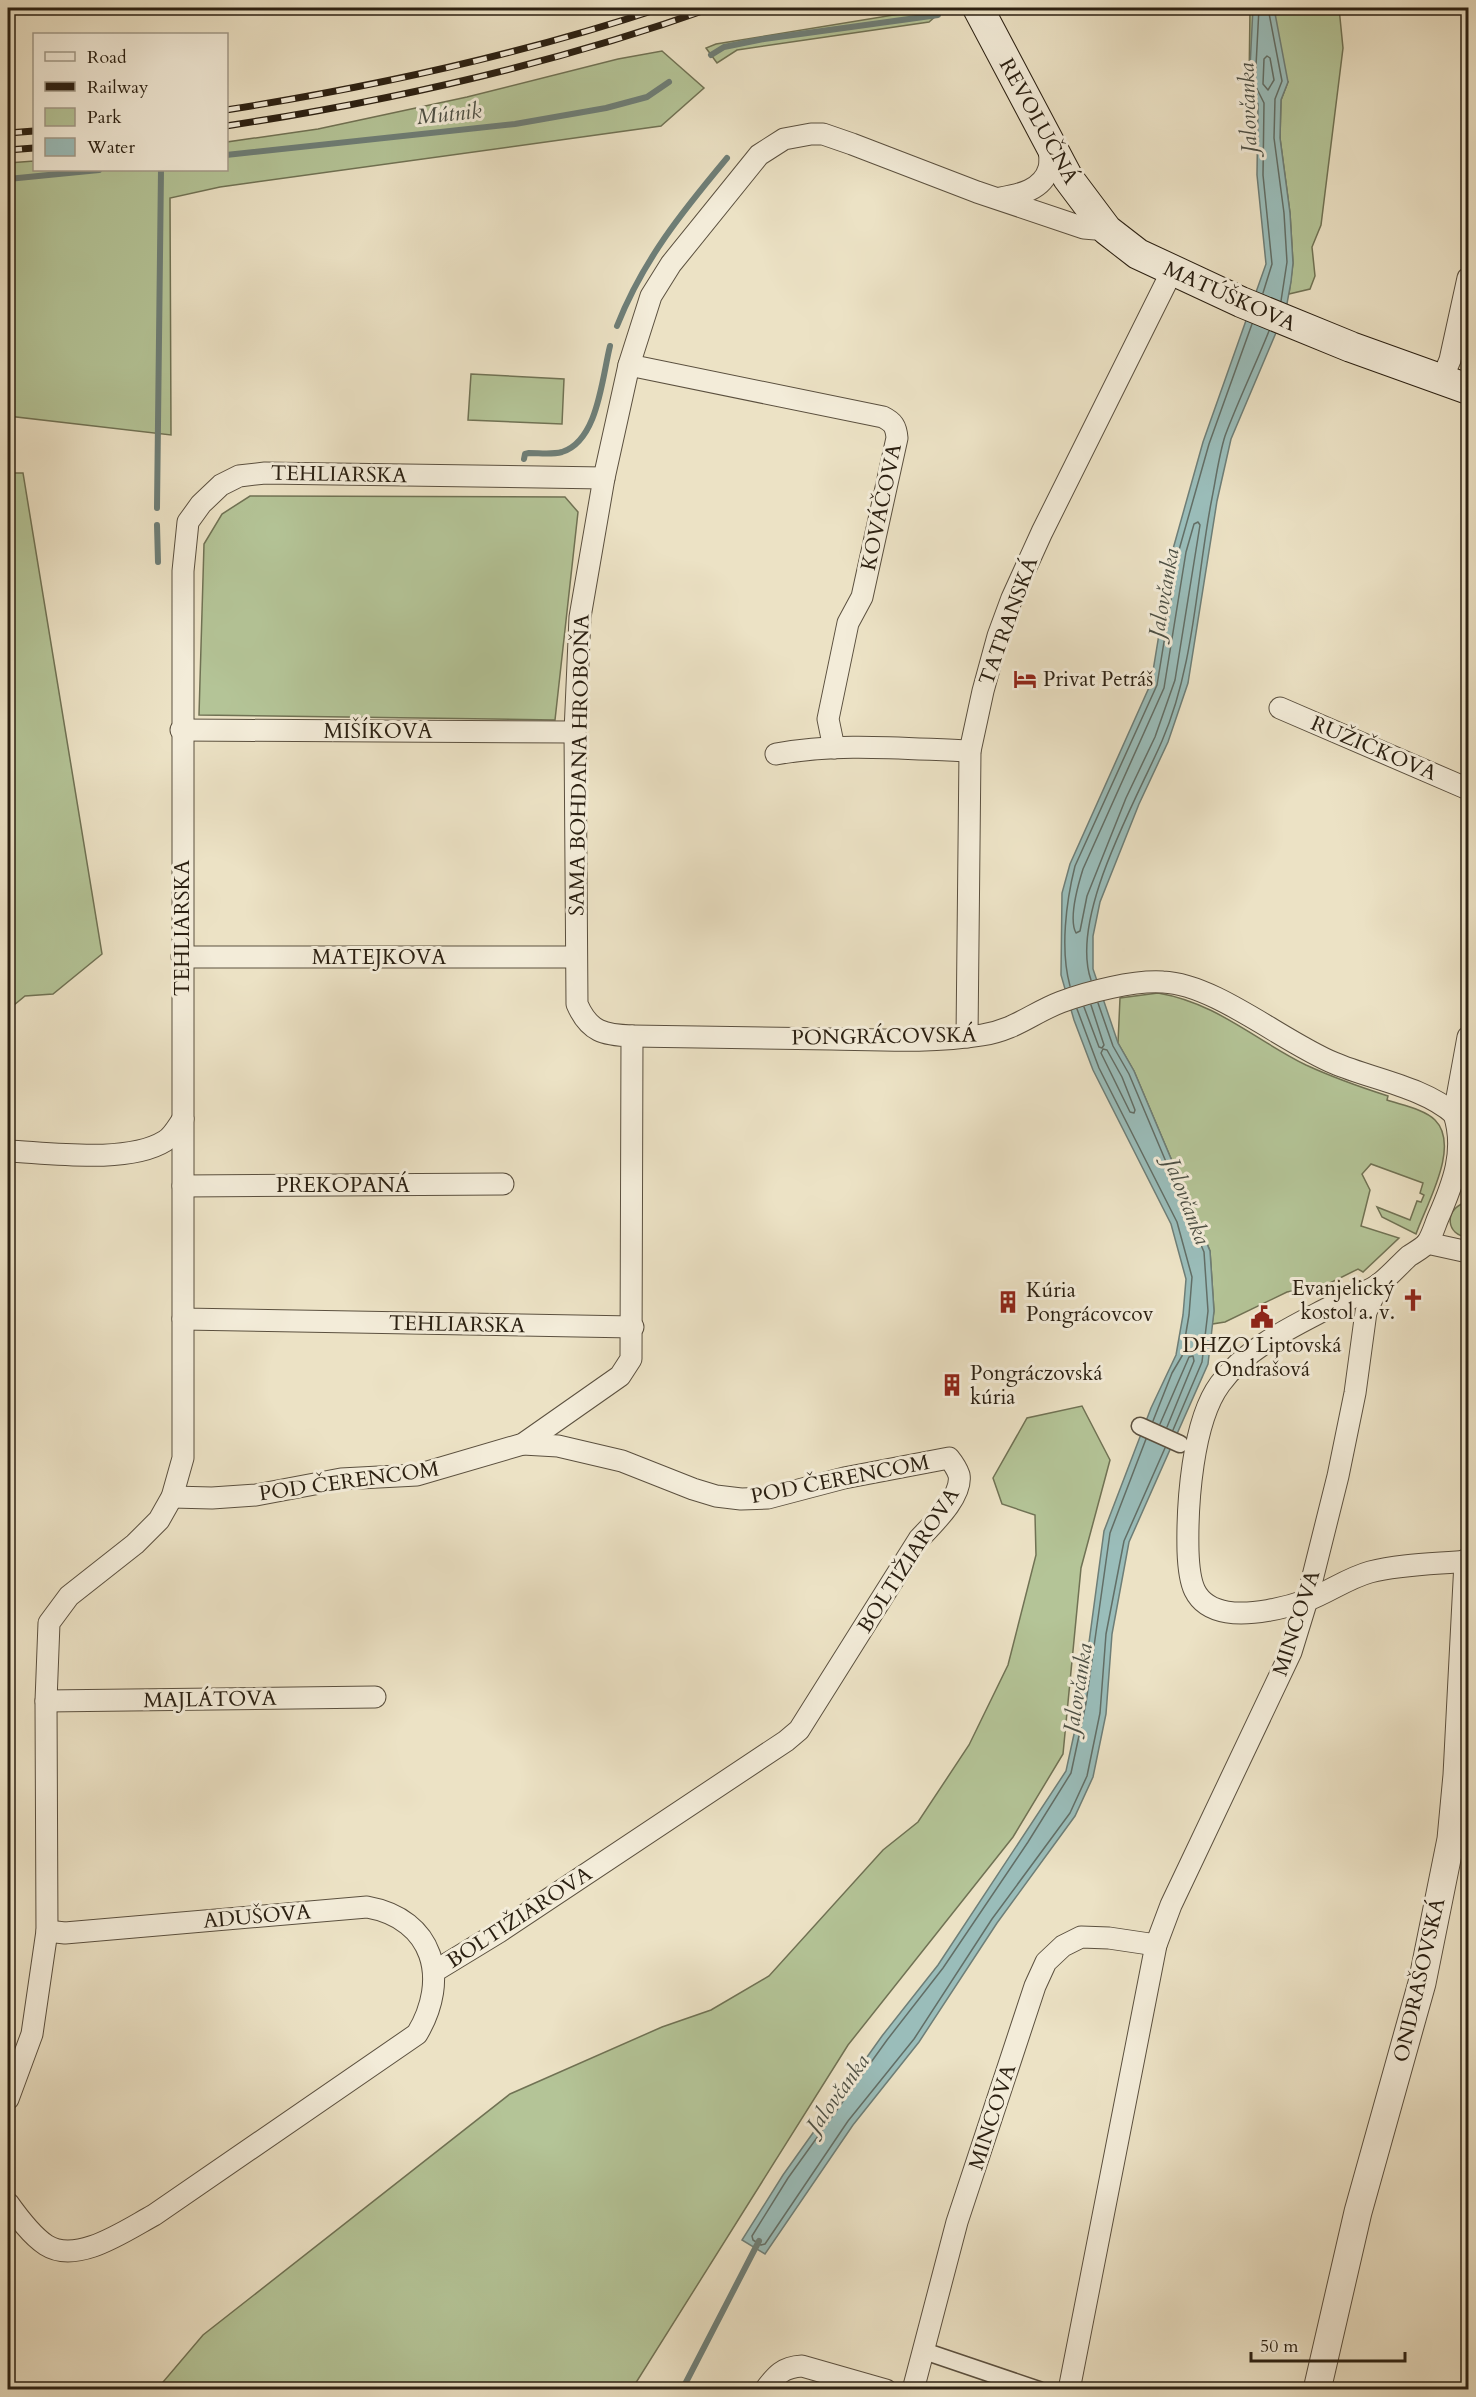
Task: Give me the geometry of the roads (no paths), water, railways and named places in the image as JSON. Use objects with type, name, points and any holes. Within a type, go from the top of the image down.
[{"type":"main road","name":"REVOLUČNÁ","points":[[978,8],[1068,178],[1107,230]]},
{"type":"main road","name":"MATÚŠKOVA","points":[[1107,230],[1138,254],[1241,302],[1351,347],[1455,384]]},
{"type":"street","name":"MATÚŠKOVA","points":[[773,145],[798,135],[823,134],[1084,228],[1107,230]]},
{"type":"street","points":[[996,198],[1024,192],[1040,184],[1049,167],[1049,143]]},
{"type":"street","name":"SAMA BOHDANA HROBOŇA","points":[[632,1036],[612,1035],[598,1031],[588,1024],[577,1004],[576,732],[580,617],[604,478],[629,365],[651,296],[671,264],[752,163],[773,145]]},
{"type":"street","name":"TATRANSKÁ","points":[[967,1037],[970,751],[992,658],[1012,598],[1042,532],[1172,271]]},
{"type":"street","points":[[1455,384],[1450,360],[1468,278]]},
{"type":"street","name":"KOVÁČOVA","points":[[629,365],[883,417],[892,422],[896,429],[897,438],[862,597],[848,623],[828,719],[834,748]]},
{"type":"street","name":"TEHLIARSKA","points":[[604,478],[265,472],[239,476],[221,485],[201,504],[188,522],[183,571],[182,730],[183,1319],[633,1327]]},
{"type":"street","name":"RUŽIČKOVA","points":[[1280,708],[1468,789]]},
{"type":"street","name":"MIŠÍKOVA","points":[[182,730],[576,732]]},
{"type":"street","points":[[776,754],[804,749],[834,748],[970,751]]},
{"type":"street","name":"MATEJKOVA","points":[[182,957],[576,957]]},
{"type":"street","name":"PONGRÁCOVSKÁ","points":[[632,1036],[902,1040],[967,1037],[1016,1026],[1060,1002],[1112,989],[1150,982],[1165,982],[1189,987],[1215,998],[1309,1052],[1362,1074],[1429,1096],[1454,1114]]},
{"type":"street","points":[[632,1036],[633,1327]]},
{"type":"street","points":[[1468,1037],[1454,1114],[1458,1124],[1458,1165],[1461,1185],[1428,1242],[1379,1284],[1259,1347],[1238,1364],[1220,1384],[1214,1394],[1196,1450],[1190,1485],[1188,1566],[1194,1592],[1200,1600],[1210,1607],[1228,1612],[1250,1612],[1307,1600],[1368,1573],[1468,1561]]},
{"type":"street","points":[[8,1151],[100,1155],[133,1151],[165,1141],[183,1119]]},
{"type":"street","name":"PREKOPANÁ","points":[[183,1186],[503,1184]]},
{"type":"street","points":[[1428,1242],[1468,1252]]},
{"type":"street","name":"MINCOVA","points":[[1069,2390],[1156,1944],[1171,1905],[1291,1652],[1307,1600],[1338,1476],[1355,1393],[1366,1312],[1379,1284]]},
{"type":"street","points":[[8,2099],[32,2034],[47,1931],[46,1701],[49,1623],[69,1596],[135,1544],[159,1520],[172,1497],[183,1458],[183,1319]]},
{"type":"street","name":"POD ČERENCOM","points":[[172,1497],[212,1498],[256,1495],[340,1479],[417,1475],[523,1444],[620,1376],[631,1359],[633,1327]]},
{"type":"street","points":[[1140,1426],[1179,1444]]},
{"type":"street","name":"POD ČERENCOM","points":[[523,1444],[558,1446],[622,1461],[693,1489],[716,1496],[741,1499],[768,1498],[844,1478],[949,1458]]},
{"type":"street","name":"BOLTIŽIAROVA","points":[[8,2203],[46,2245],[60,2251],[75,2252],[96,2245],[154,2215],[417,2034],[426,2020],[431,2003],[435,1971],[499,1932],[786,1741],[799,1730],[919,1539],[953,1498],[959,1484],[959,1476],[949,1458]]},
{"type":"street","name":"ONDRAŠOVSKÁ","points":[[1317,2390],[1358,2212],[1422,1983],[1448,1850],[1457,1775],[1468,1561]]},
{"type":"street","name":"MAJLÁTOVA","points":[[46,1701],[375,1697]]},
{"type":"street","name":"ADUŠOVA","points":[[47,1931],[74,1932],[367,1907],[384,1910],[412,1930],[426,1945],[435,1971]]},
{"type":"street","name":"MINCOVA","points":[[913,2390],[936,2295],[957,2222],[1035,1986],[1046,1962],[1063,1946],[1081,1937],[1156,1944]]},
{"type":"street","points":[[924,2351],[1039,2390]]},
{"type":"street","points":[[765,2390],[782,2370],[802,2366],[886,2390]]},
{"type":"water","points":[[1253,8],[1274,8],[1288,82],[1281,100],[1280,138],[1290,213],[1293,263],[1291,282],[1286,309],[1231,439],[1217,501],[1188,683],[1168,742],[1139,804],[1100,902],[1093,936],[1093,969],[1118,1043],[1134,1071],[1210,1251],[1214,1311],[1208,1364],[1129,1542],[1112,1634],[1106,1714],[1093,1777],[1075,1816],[997,1923],[919,2042],[853,2125],[765,2254],[742,2240],[783,2175],[882,2036],[938,1965],[1066,1771],[1081,1702],[1104,1531],[1151,1408],[1176,1355],[1186,1279],[1171,1224],[1093,1070],[1074,1020],[1061,975],[1062,893],[1070,864],[1151,683],[1173,549],[1203,442],[1266,264],[1257,175],[1258,104],[1249,87]]},
{"type":"waterway","name":"Mútnik","points":[[711,55],[724,47],[764,39],[938,15]]},
{"type":"waterway","name":"Mútnik","points":[[228,155],[515,124],[606,108],[647,97],[669,82]]},
{"type":"waterway","points":[[617,326],[651,258],[679,217],[727,158]]},
{"type":"waterway","name":"Mútnik","points":[[8,179],[89,171]]},
{"type":"waterway","name":"Mútnik","points":[[157,508],[161,171]]},
{"type":"waterway","points":[[524,459],[525,454],[529,453],[562,452],[574,446],[584,435],[591,422],[601,391],[610,346]]},
{"type":"waterway","name":"Mútnik","points":[[157,525],[158,562]]},
{"type":"waterway","name":"Jalovčanka","points":[[682,2390],[759,2241]]},
{"type":"railway","points":[[228,110],[336,91],[446,68],[554,41],[661,8]]},
{"type":"railway","points":[[228,126],[349,105],[472,79],[592,47],[711,8]]},
{"type":"railway","points":[[8,133],[33,131]]},
{"type":"railway","points":[[8,150],[33,148]]},
{"type":"place","name":"Privat Petráš","points":[[1025,679]]},
{"type":"place","name":"Evanjelický kostol a. v.","points":[[1413,1300]]},
{"type":"place","name":"Kúria Pongrácovcov","points":[[1008,1302]]},
{"type":"place","name":"DHZO Liptovská Ondrašová","points":[[1262,1317]]},
{"type":"place","name":"Pongráczovská kúria","points":[[952,1385]]}]
